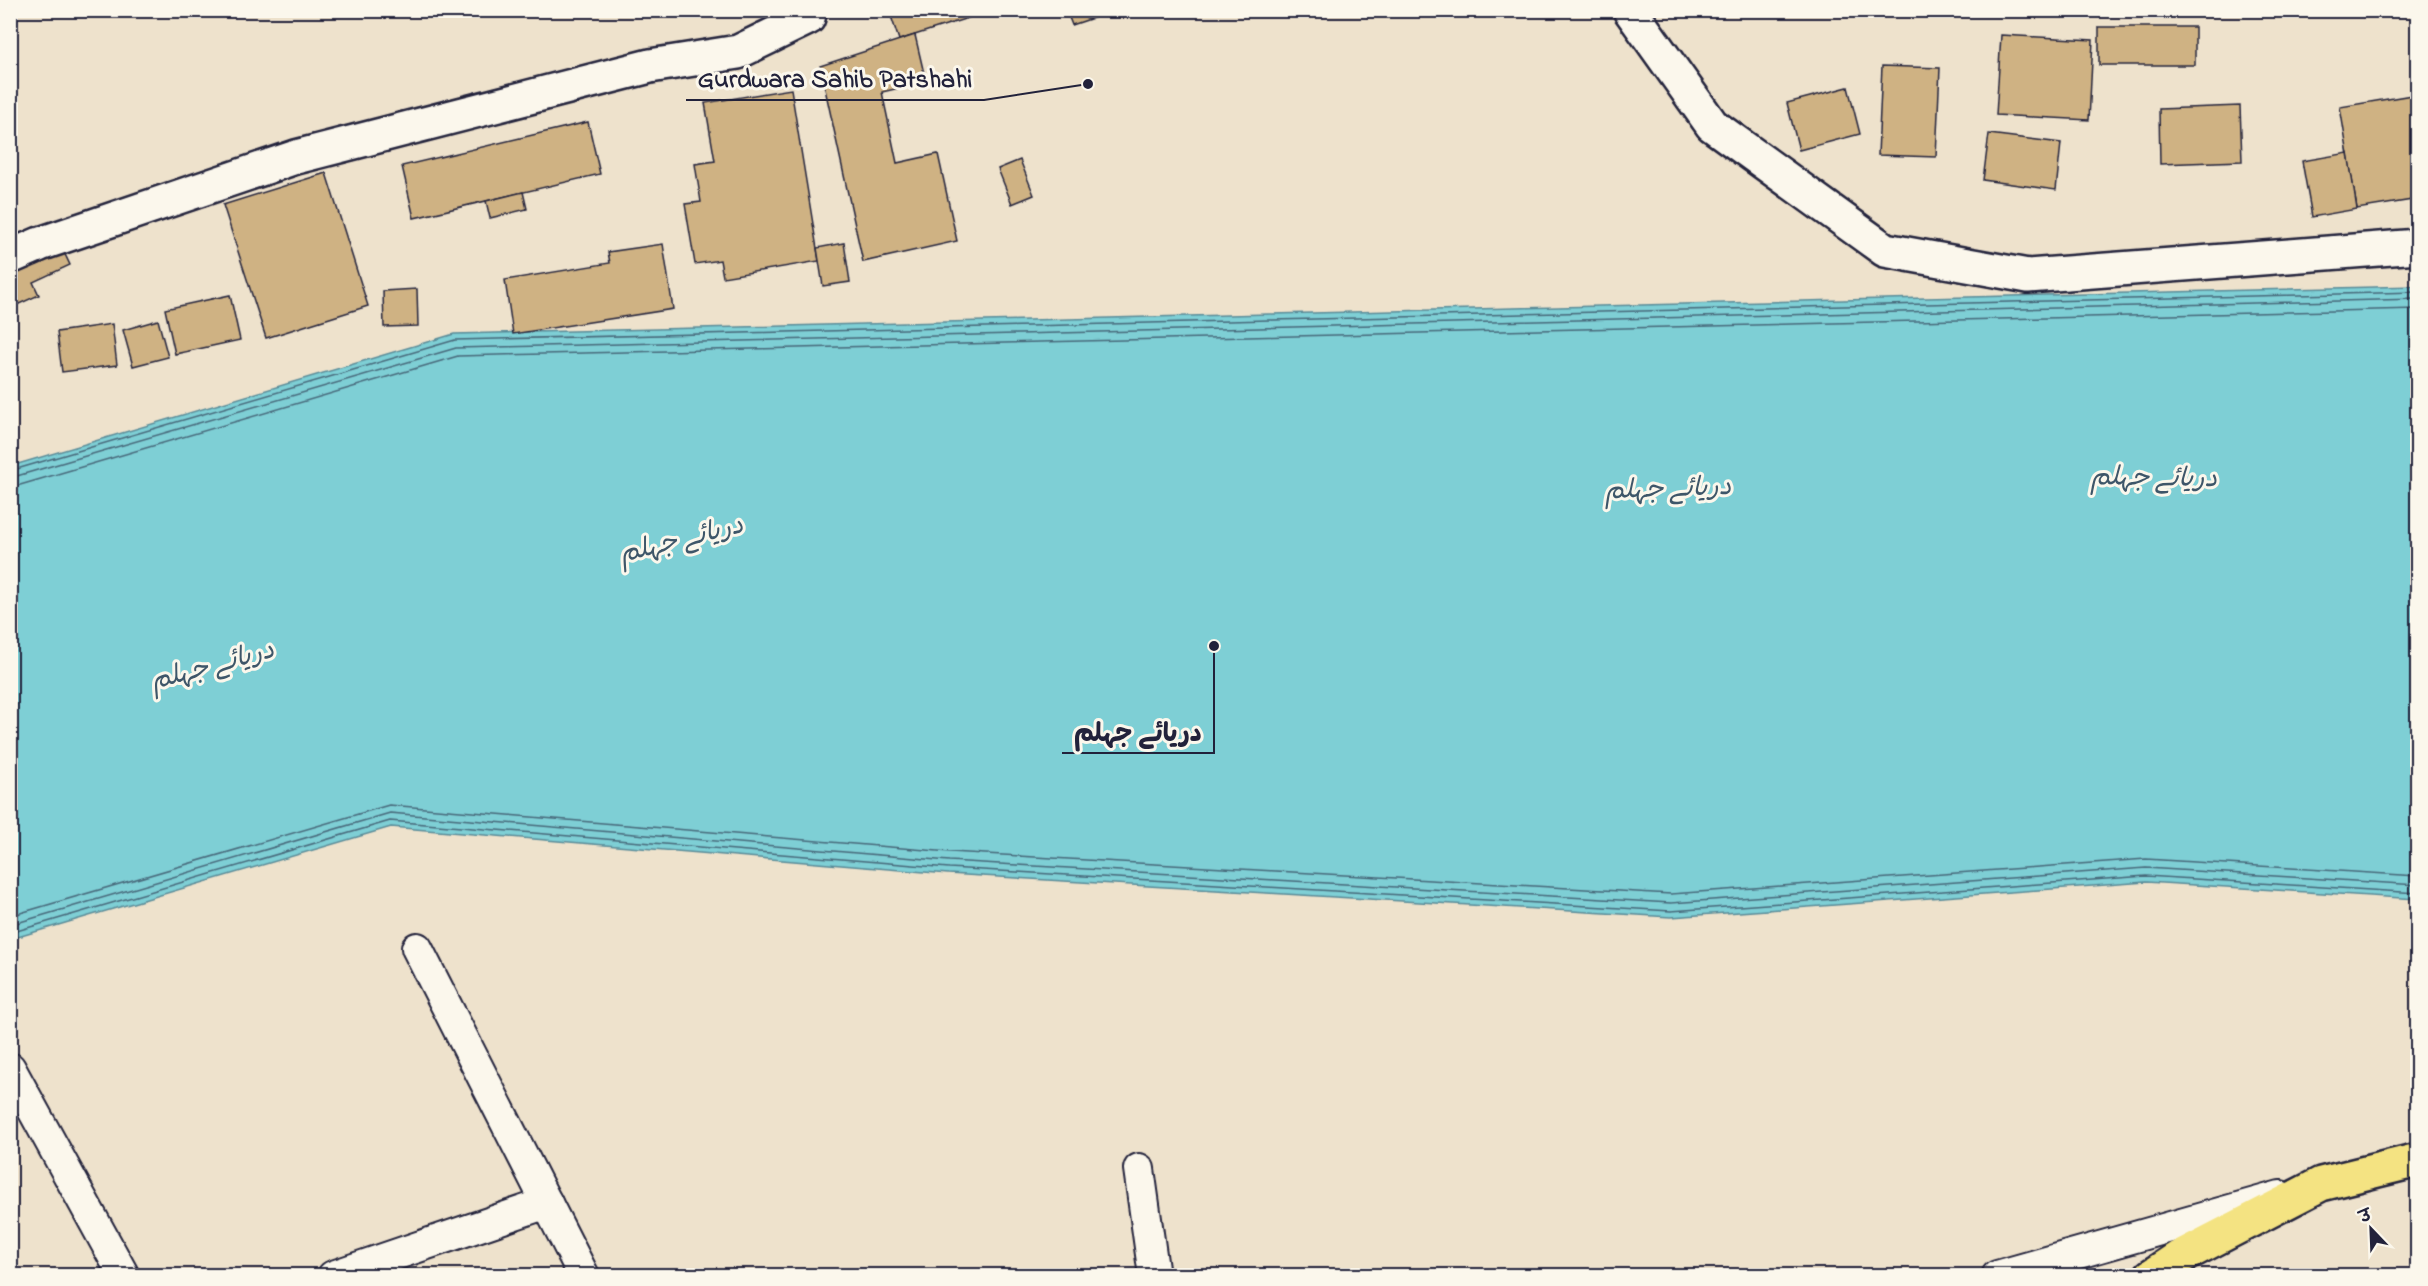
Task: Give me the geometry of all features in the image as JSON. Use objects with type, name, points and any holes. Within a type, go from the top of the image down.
[{"type":"highway","points":[[2151,1275],[2178,1258],[2321,1184],[2418,1160]]},
{"type":"street","points":[[10,257],[51,240],[296,157],[650,66],[738,52],[808,18],[810,10]]},
{"type":"street","points":[[1630,10],[1712,125],[1885,250],[2028,276],[2418,246]]},
{"type":"street","points":[[417,948],[584,1275]]},
{"type":"street","points":[[10,1068],[124,1275]]},
{"type":"street","points":[[1139,1169],[1154,1275]]},
{"type":"street","points":[[1997,1275],[2321,1184]]},
{"type":"street","points":[[333,1275],[547,1203]]},
{"type":"water","name":"دریائے جہلم","points":[[2417,286],[2417,899],[2146,882],[1671,917],[948,874],[391,827],[11,939],[11,466],[454,334]]},
{"type":"building","points":[[889,10],[990,10],[990,11],[899,40]]},
{"type":"building","points":[[1066,10],[1100,10],[1102,15],[1072,25]]},
{"type":"building","points":[[2099,27],[2195,27],[2195,65],[2099,65]]},
{"type":"building","points":[[915,35],[926,82],[882,92],[897,163],[938,154],[957,241],[863,262],[820,66]]},
{"type":"building","points":[[2001,35],[2093,40],[2089,120],[1996,115]]},
{"type":"building","points":[[1882,66],[1940,68],[1936,157],[1878,155]]},
{"type":"building","points":[[1848,87],[1860,134],[1799,150],[1787,103]]},
{"type":"building","points":[[791,89],[819,261],[723,277],[720,260],[695,264],[685,204],[701,202],[695,164],[715,161],[705,103]]},
{"type":"building","points":[[2418,94],[2418,199],[2357,209],[2340,107]]},
{"type":"building","points":[[2240,106],[2242,161],[2160,164],[2159,109]]},
{"type":"building","points":[[588,122],[600,174],[414,218],[402,166]]},
{"type":"building","points":[[1989,134],[2061,143],[2056,190],[1983,180]]},
{"type":"building","points":[[2348,153],[2357,209],[2312,217],[2302,161]]},
{"type":"building","points":[[1020,160],[1034,195],[1012,204],[998,169]]},
{"type":"building","points":[[326,173],[368,306],[266,338],[223,205]]},
{"type":"building","points":[[523,192],[527,209],[490,218],[486,201]]},
{"type":"building","points":[[844,243],[850,282],[823,286],[817,248]]},
{"type":"building","points":[[663,244],[673,309],[513,334],[505,280],[610,263],[608,252]]},
{"type":"building","points":[[61,246],[70,265],[33,282],[39,295],[10,308],[10,269]]},
{"type":"building","points":[[417,289],[418,326],[384,327],[383,291]]},
{"type":"building","points":[[230,295],[240,340],[175,354],[165,309]]},
{"type":"building","points":[[158,320],[168,357],[133,366],[123,330]]},
{"type":"building","points":[[112,324],[117,365],[62,372],[57,332]]},
{"type":"place","name":"Gurdwara Sahib Patshahi","points":[[1088,84]]},
{"type":"place","name":"دریائے جہلم","points":[[1214,646]]}]
